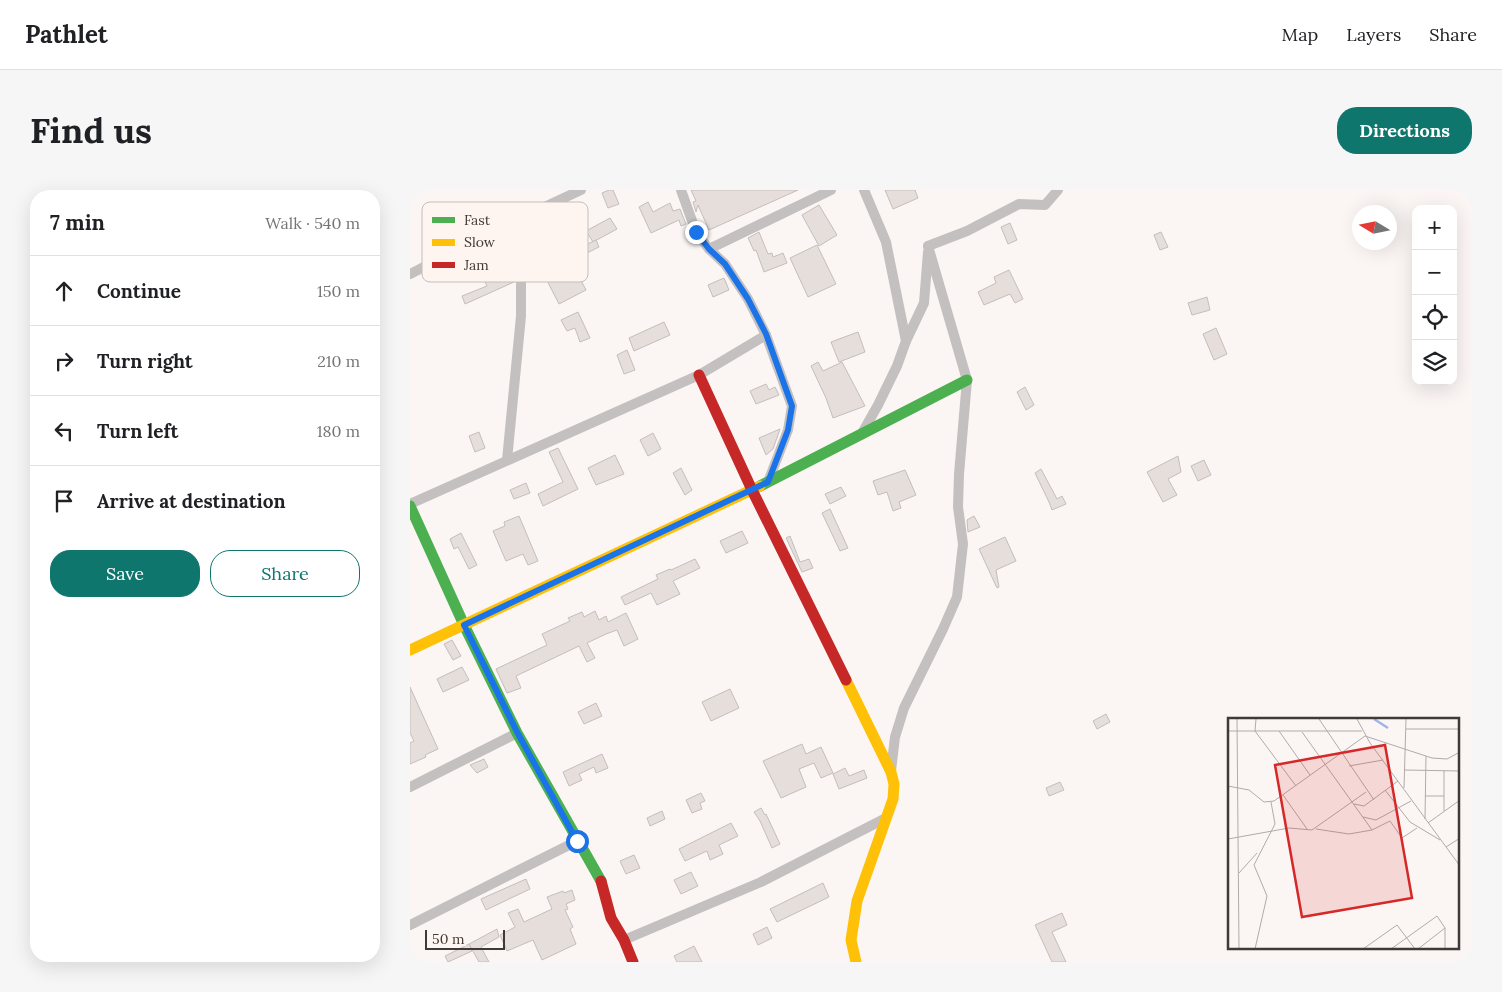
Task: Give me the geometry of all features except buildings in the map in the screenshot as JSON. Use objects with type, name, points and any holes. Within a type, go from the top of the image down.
[{"type":"street","points":[[555,202],[581,190]]},
{"type":"street","points":[[681,190],[696,232],[709,249],[725,264],[748,299],[766,334],[792,406],[788,430],[768,482]]},
{"type":"street","points":[[709,249],[831,190]]},
{"type":"street","points":[[864,190],[886,242],[906,342]]},
{"type":"street","points":[[928,246],[967,231],[1019,204],[1046,205],[1058,190]]},
{"type":"street","points":[[861,435],[882,398],[924,303],[928,246]]},
{"type":"street","points":[[891,772],[895,737],[904,708],[943,630],[957,597],[963,544],[958,507],[959,474],[968,380],[928,246]]},
{"type":"street","points":[[410,274],[422,268]]},
{"type":"street","points":[[507,460],[521,316],[521,282]]},
{"type":"street","points":[[633,962],[624,940],[611,918],[601,882],[517,732],[464,625],[410,505],[699,375],[766,334]]},
{"type":"street","points":[[699,375],[752,490],[891,772],[894,784],[893,798],[857,901],[851,940],[856,962]]},
{"type":"street","points":[[410,650],[752,490],[968,380]]},
{"type":"street","points":[[410,787],[517,732]]},
{"type":"street","points":[[624,940],[761,882],[886,818]]},
{"type":"street","points":[[410,925],[577,841]]},
{"type":"traffic: fast","points":[[760,486],[967,380]]},
{"type":"traffic: fast","points":[[410,506],[464,625],[517,733],[601,881]]},
{"type":"traffic: slow","points":[[410,650],[760,486]]},
{"type":"traffic: slow","points":[[846,680],[891,772],[894,784],[893,799],[857,901],[851,940],[856,962]]},
{"type":"traffic: jam","points":[[699,375],[752,490],[846,680]]},
{"type":"traffic: jam","points":[[601,881],[611,918],[624,940],[633,962]]},
{"type":"route","points":[[577,841],[517,732],[464,625],[768,482],[788,430],[792,406],[766,334],[748,299],[725,264],[709,249],[696,232]]}]
